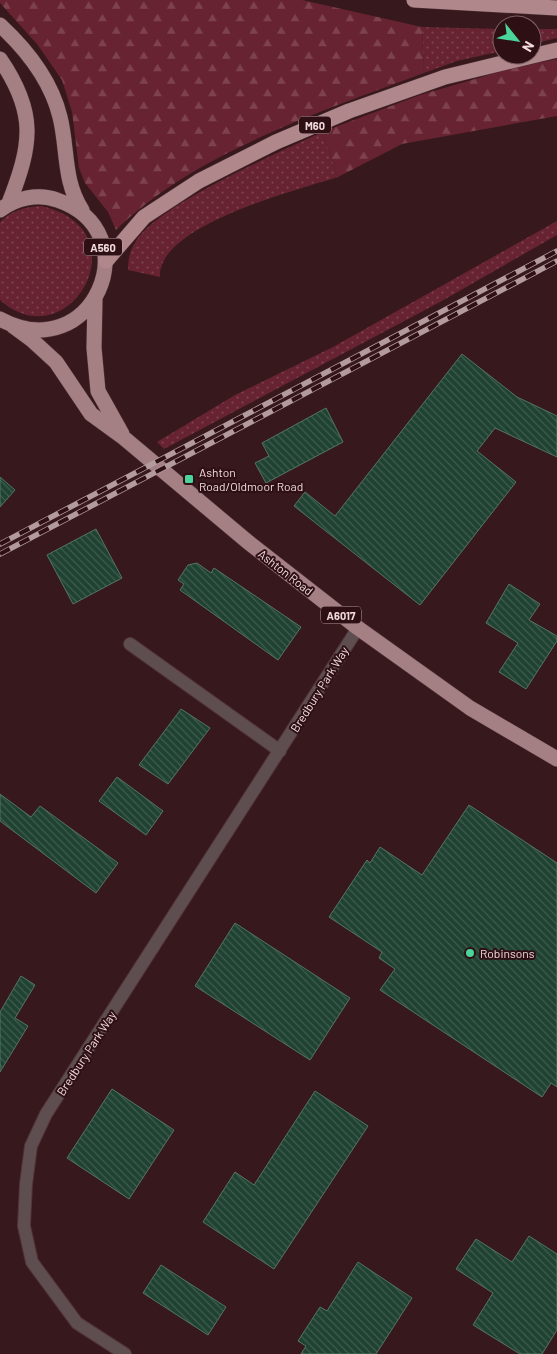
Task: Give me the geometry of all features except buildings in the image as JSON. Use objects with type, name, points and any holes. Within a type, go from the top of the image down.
[{"type":"highway","points":[[414,0],[557,8]]},
{"type":"highway","name":"A560","points":[[0,25],[34,61],[51,89],[60,117],[67,172],[73,196],[97,230],[103,245],[106,262],[104,281],[95,299],[83,314],[50,330],[31,330],[6,322]]},
{"type":"highway","name":"M60","points":[[106,262],[144,217],[199,181],[276,142],[349,111],[445,77],[557,50]]},
{"type":"highway","name":"A560","points":[[0,59],[13,78],[25,106],[29,137],[19,177],[5,206]]},
{"type":"highway","name":"A560","points":[[5,206],[29,197],[50,197],[70,204],[87,217]]},
{"type":"highway","name":"Ashton Road","points":[[95,299],[94,348],[98,391],[124,438]]},
{"type":"highway","name":"Ashton Road","points":[[6,322],[32,340],[56,362],[91,414],[124,438],[248,542],[358,628],[470,708],[557,759]]},
{"type":"street","name":"Bredbury Park Way","points":[[125,1354],[77,1323],[32,1262],[24,1226],[31,1146],[46,1114],[358,628]]},
{"type":"street","points":[[130,644],[280,751]]},
{"type":"green space","points":[[0,0],[302,0],[422,27],[424,73],[302,119],[221,157],[183,178],[147,203],[116,230],[108,212],[85,183],[79,168],[72,112],[62,80],[37,44],[0,3]]},
{"type":"green space","points":[[422,27],[492,29],[492,53],[457,61],[424,73]]},
{"type":"green space","points":[[542,29],[557,29],[557,38],[542,42]]},
{"type":"green space","points":[[557,59],[557,116],[402,144],[338,177],[322,132],[420,95],[509,69],[528,65],[542,65],[542,62]]},
{"type":"green space","points":[[322,132],[338,177],[263,201],[233,212],[204,226],[181,241],[165,258],[160,277],[128,270],[128,262],[136,241],[148,227],[168,212],[221,180]]},
{"type":"green space","points":[[41,206],[72,219],[88,239],[92,262],[85,285],[71,304],[50,315],[26,315],[0,300],[0,222],[19,210]]},
{"type":"green space","points":[[557,221],[557,235],[440,302],[164,449],[157,442],[235,395],[333,347]]},
{"type":"railway","points":[[0,544],[557,251]]},
{"type":"railway","points":[[0,554],[557,261]]},
{"type":"place","name":"Ashton Road/Oldmoor Road","points":[[189,479]]},
{"type":"place","name":"Robinsons","points":[[470,953]]}]
